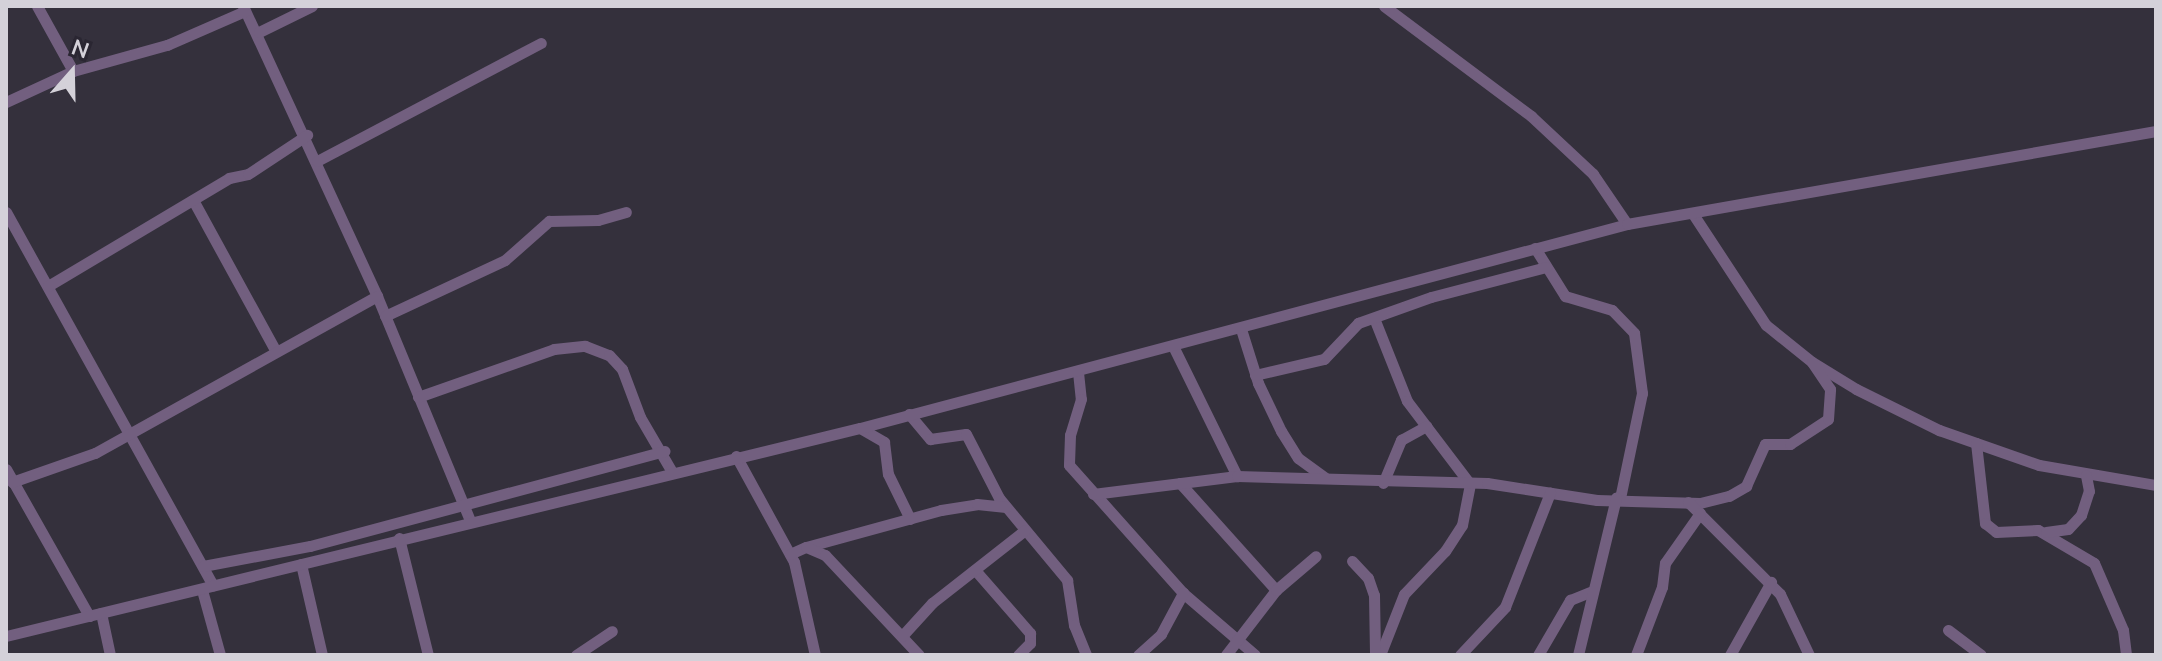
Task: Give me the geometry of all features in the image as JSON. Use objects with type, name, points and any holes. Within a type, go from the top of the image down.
[{"type":"street","points":[[37,6],[73,71]]},
{"type":"street","points":[[259,32],[312,6]]},
{"type":"street","points":[[1384,6],[1531,116],[1593,174],[1627,224]]},
{"type":"street","points":[[6,102],[73,71],[167,45],[244,8],[259,32],[307,135],[470,521]]},
{"type":"street","points":[[317,161],[541,43]]},
{"type":"street","points":[[6,636],[860,428],[1174,348],[1627,224],[2156,131]]},
{"type":"street","points":[[48,286],[229,178],[248,174],[307,135]]},
{"type":"street","points":[[193,200],[275,350]]},
{"type":"street","points":[[6,212],[203,566],[220,655]]},
{"type":"street","points":[[385,316],[505,260],[549,221],[598,220],[626,212]]},
{"type":"street","points":[[1693,214],[1758,316],[1812,362],[1919,422],[1976,443],[2086,475],[2156,485]]},
{"type":"street","points":[[1535,248],[1565,296],[1612,310],[1634,333],[1642,393],[1618,498],[1590,592],[1578,655]]},
{"type":"street","points":[[1255,375],[1324,359],[1347,329],[1374,318],[1431,297],[1546,267]]},
{"type":"street","points":[[12,482],[58,469],[129,435],[275,350],[377,296]]},
{"type":"street","points":[[1374,318],[1399,388],[1470,484],[1462,525],[1445,551],[1404,594],[1377,655]]},
{"type":"street","points":[[1241,329],[1255,375],[1294,453],[1327,479]]},
{"type":"street","points":[[418,397],[554,349],[585,346],[609,355],[622,369],[640,417],[664,451],[672,472]]},
{"type":"street","points":[[1174,348],[1237,476]]},
{"type":"street","points":[[1093,494],[1237,476],[1526,487],[1550,493],[1687,502],[1729,496],[1753,477],[1765,444],[1790,444],[1828,419],[1830,389],[1812,362]]},
{"type":"street","points":[[1078,372],[1081,399],[1067,460],[1093,494],[1183,593],[1255,655]]},
{"type":"street","points":[[909,414],[930,439],[958,431],[966,434],[999,498],[1011,508],[1025,530],[1067,580],[1074,625],[1086,655]]},
{"type":"street","points":[[1383,483],[1401,440],[1426,426]]},
{"type":"street","points":[[860,428],[884,442],[888,474],[910,519]]},
{"type":"street","points":[[1976,443],[1985,523],[1996,532],[2068,529],[2081,515],[2088,501],[2086,475]]},
{"type":"street","points":[[203,566],[310,546],[664,451]]},
{"type":"street","points":[[736,456],[790,554],[815,655]]},
{"type":"street","points":[[6,469],[95,615],[110,655]]},
{"type":"street","points":[[1180,483],[1276,590]]},
{"type":"street","points":[[1526,487],[1540,509]]},
{"type":"street","points":[[1460,655],[1505,607],[1540,509],[1550,493]]},
{"type":"street","points":[[1687,502],[1771,582],[1803,633],[1809,655]]},
{"type":"street","points":[[790,554],[910,519],[977,504],[1011,508]]},
{"type":"street","points":[[1636,655],[1670,552],[1700,513]]},
{"type":"street","points":[[902,636],[932,603],[1025,530]]},
{"type":"street","points":[[2046,532],[2099,567],[2110,608],[2123,630],[2126,655]]},
{"type":"street","points":[[399,538],[428,655]]},
{"type":"street","points":[[806,547],[835,563],[919,655]]},
{"type":"street","points":[[1226,655],[1276,590],[1316,556]]},
{"type":"street","points":[[1352,561],[1368,578],[1374,595],[1377,655]]},
{"type":"street","points":[[301,564],[322,655]]},
{"type":"street","points":[[975,570],[1030,633],[1030,643],[1018,655]]},
{"type":"street","points":[[1730,655],[1771,582]]},
{"type":"street","points":[[1538,655],[1570,600],[1590,592]]},
{"type":"street","points":[[1138,655],[1161,634],[1183,593]]},
{"type":"street","points":[[1948,630],[1981,655]]},
{"type":"street","points":[[576,655],[612,631]]}]
